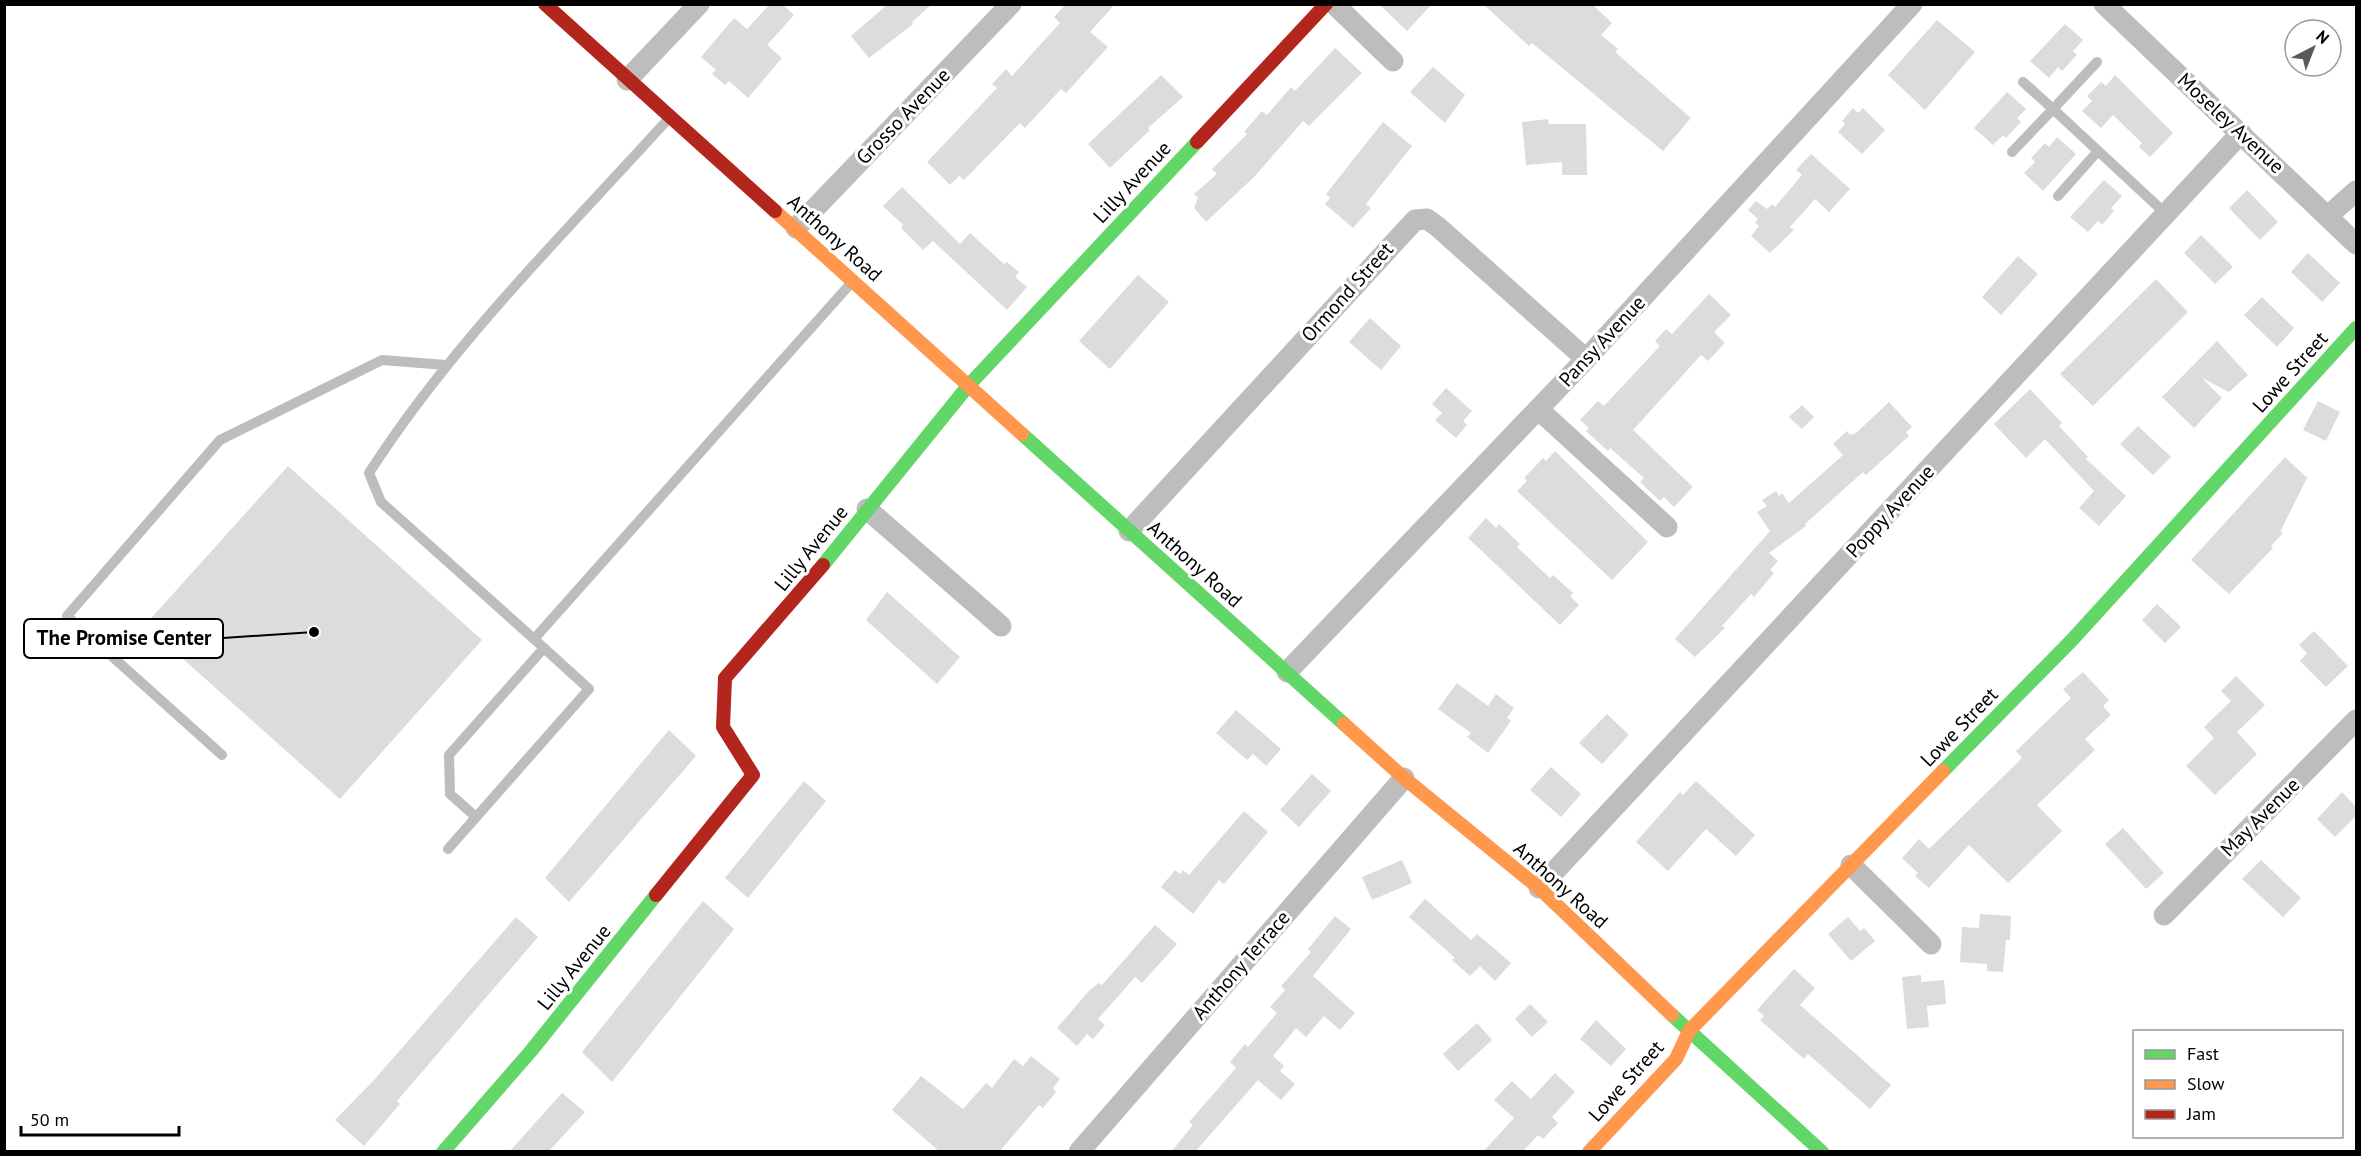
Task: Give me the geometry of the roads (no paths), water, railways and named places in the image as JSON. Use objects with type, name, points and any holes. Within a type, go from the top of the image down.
[{"type":"street","name":"Anthony Road","points":[[545,4],[1404,778],[1539,888],[1689,1031],[1822,1152]]},
{"type":"street","points":[[627,80],[699,4]]},
{"type":"street","name":"Grosso Avenue","points":[[796,228],[1011,4]]},
{"type":"street","name":"Lilly Avenue","points":[[443,1152],[531,1051],[753,775],[723,727],[725,678],[786,610],[968,386],[1326,4]]},
{"type":"street","points":[[1334,4],[1393,61]]},
{"type":"street","name":"Pansy Avenue","points":[[1287,672],[1586,359],[1912,4]]},
{"type":"street","name":"Moseley Avenue","points":[[2104,4],[2329,215],[2356,244]]},
{"type":"street","name":"Poppy Avenue","points":[[1539,888],[2241,134]]},
{"type":"street","points":[[2329,215],[2356,191]]},
{"type":"street","name":"Ormond Street","points":[[1129,531],[1415,220],[1427,219],[1438,227],[1586,359]]},
{"type":"street","name":"Lowe Street","points":[[1588,1152],[1677,1059],[1689,1031],[2072,640],[2356,328]]},
{"type":"street","points":[[1538,409],[1667,527]]},
{"type":"street","points":[[867,509],[1000,626]]},
{"type":"street","name":"May Avenue","points":[[2164,915],[2356,720]]},
{"type":"street","name":"Anthony Terrace","points":[[1079,1152],[1404,778]]},
{"type":"street","points":[[1851,865],[1931,944]]},
{"type":"lane","points":[[2012,152],[2097,62]]},
{"type":"lane","points":[[2023,82],[2166,214]]},
{"type":"lane","points":[[448,849],[589,689],[381,502],[369,473],[398,427],[446,365],[670,117]]},
{"type":"lane","points":[[2058,196],[2098,151]]},
{"type":"lane","points":[[534,639],[853,281]]},
{"type":"lane","points":[[222,755],[67,616],[220,440],[382,360],[446,365]]},
{"type":"lane","points":[[476,817],[450,794],[449,755],[544,648]]},
{"type":"place","name":"The Promise Center","points":[[314,632]]}]
